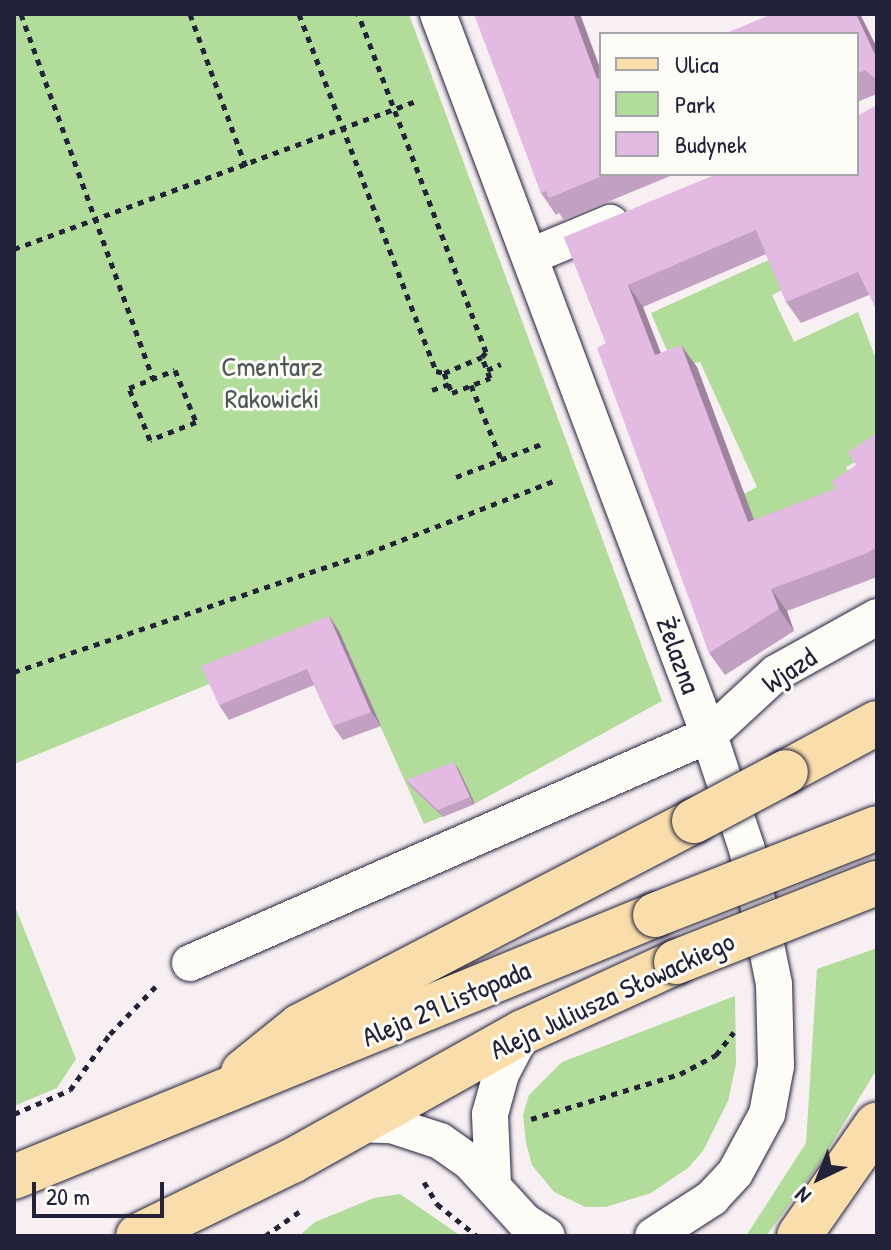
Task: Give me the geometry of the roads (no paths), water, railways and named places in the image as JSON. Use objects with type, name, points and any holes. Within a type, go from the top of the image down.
[{"type":"main road","points":[[206,1101],[300,1026],[877,723]]},
{"type":"main road","name":"Aleja 29 Listopada","points":[[14,1177],[655,915],[877,828]]},
{"type":"main road","name":"Aleja Juliusza Słowackiego","points":[[356,1124],[523,1032],[676,962],[877,883]]},
{"type":"main road","points":[[138,1236],[292,1161],[356,1124]]},
{"type":"main road","points":[[799,1236],[877,1124]]},
{"type":"street","name":"Żelazna","points":[[438,14],[709,735],[747,849],[774,984],[776,1066],[767,1114],[735,1173],[679,1223],[653,1236]]},
{"type":"street","points":[[531,256],[645,209]]},
{"type":"street","name":"Wjazd","points":[[190,963],[709,735],[776,673],[877,617]]},
{"type":"street","points":[[493,1184],[490,1114],[501,1074],[523,1032]]},
{"type":"street","points":[[356,1124],[419,1132],[470,1162],[524,1221],[547,1236]]},
{"type":"park label","name":"Cmentarz Rakowicki","points":[[272,382]]}]
